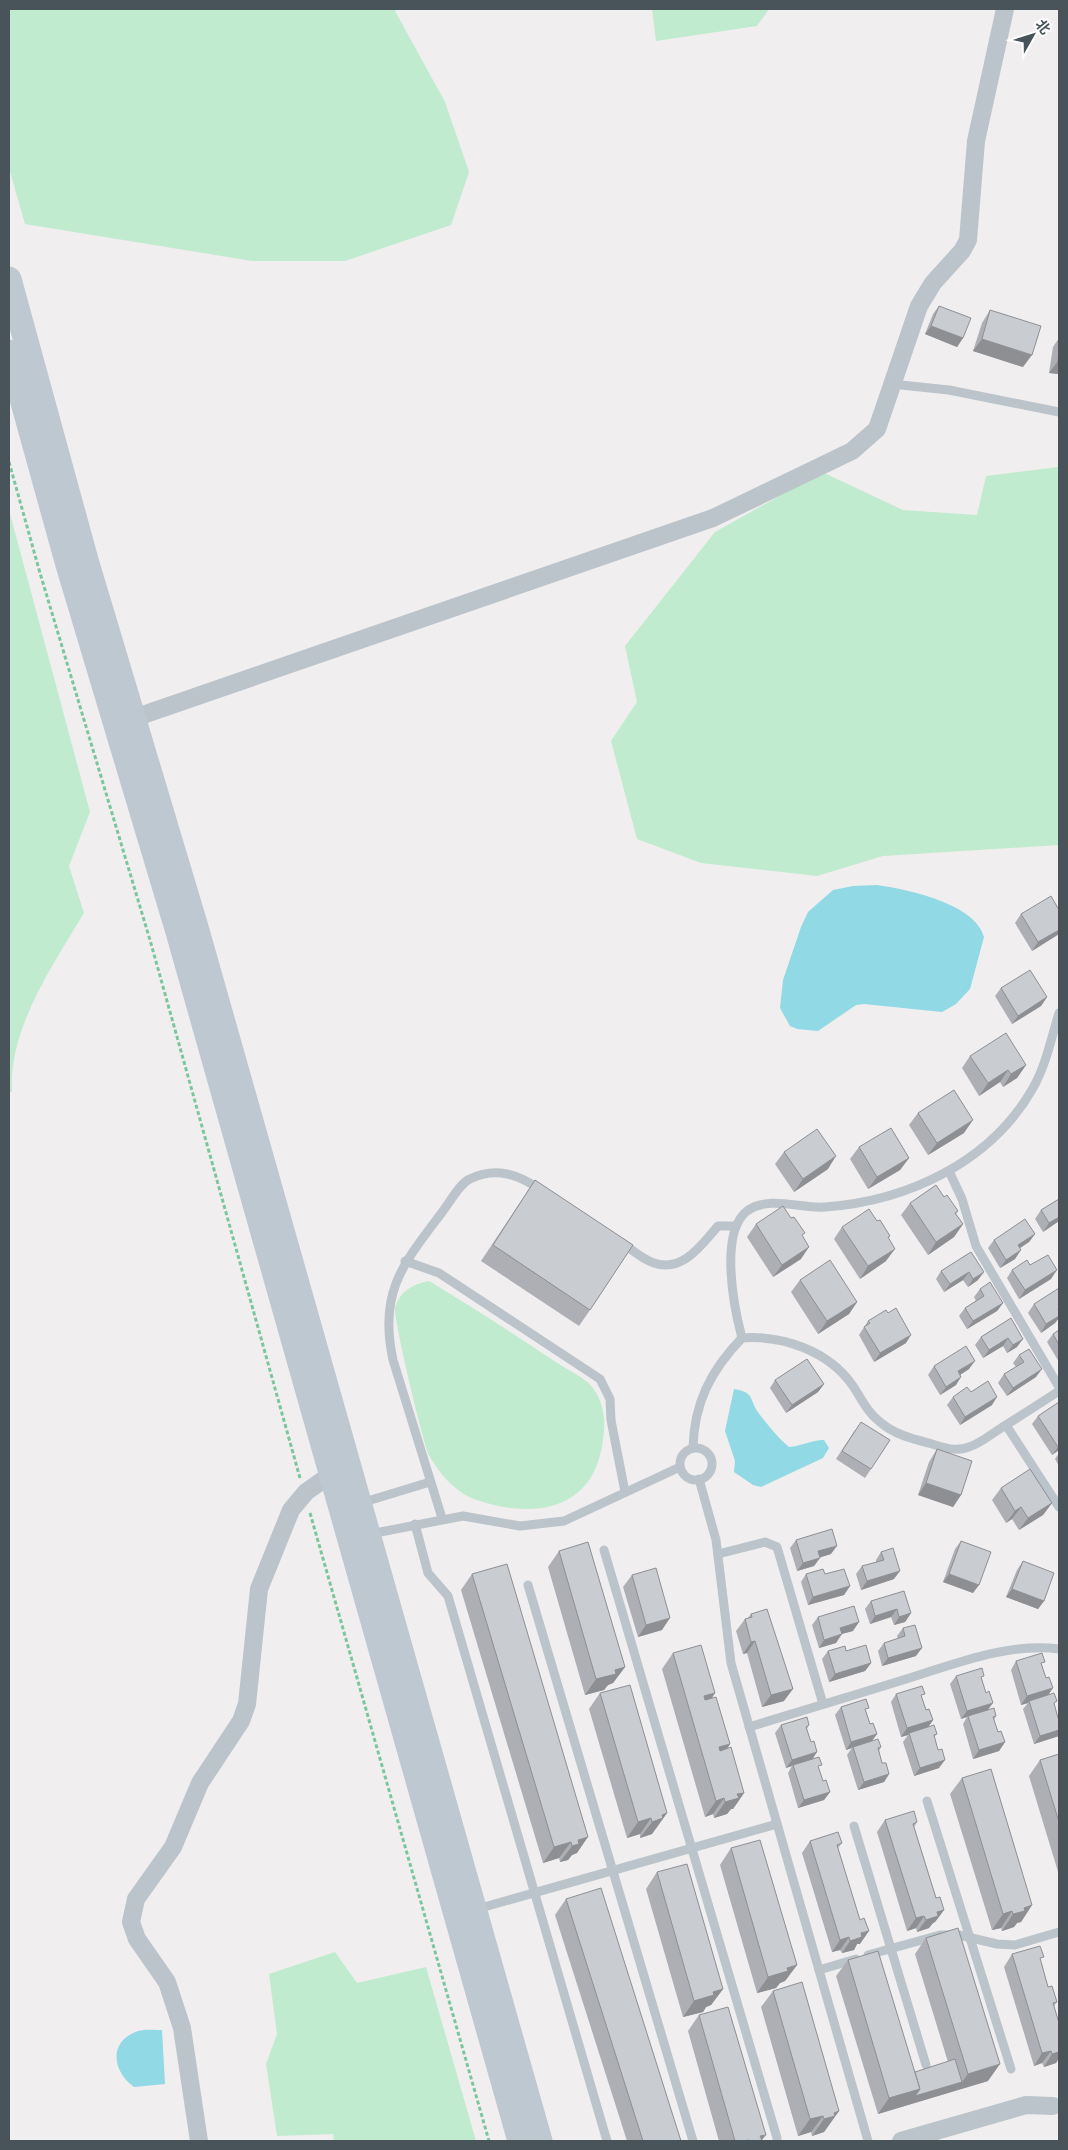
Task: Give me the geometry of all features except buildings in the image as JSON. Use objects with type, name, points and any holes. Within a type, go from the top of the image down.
[{"type":"main road","points":[[9,279],[86,560],[199,937],[540,2141]]},
{"type":"main road","points":[[9,352],[70,575],[178,932],[330,1475],[520,2141]]},
{"type":"street","points":[[134,718],[713,518],[835,460],[857,447],[877,428],[918,306],[933,283],[962,251],[968,240],[976,141],[1005,9]]},
{"type":"street","points":[[199,2141],[182,2028],[167,1982],[132,1928],[134,1905],[172,1847],[200,1783],[244,1716],[247,1704],[259,1588],[286,1519],[305,1494],[330,1475]]},
{"type":"street","points":[[901,2141],[1026,2105],[1056,2105]]},
{"type":"lane","points":[[891,384],[949,390],[1059,412]]},
{"type":"lane","points":[[742,1338],[732,1281],[736,1226],[743,1215],[755,1207],[767,1204],[824,1208],[866,1201],[915,1187],[949,1171],[993,1139],[1022,1106],[1042,1070],[1059,1013]]},
{"type":"lane","points":[[693,1448],[696,1416],[706,1386],[720,1363],[742,1338],[769,1337],[782,1340],[818,1355],[837,1368],[847,1379],[878,1422],[906,1437],[948,1449],[958,1449],[975,1444],[1058,1392],[976,1246],[962,1200],[949,1171]]},
{"type":"lane","points":[[442,1518],[388,1335],[390,1300],[405,1261],[468,1179],[486,1174],[509,1174],[522,1177],[546,1193]]},
{"type":"lane","points":[[612,1236],[653,1263],[671,1264],[688,1258],[718,1226],[736,1226]]},
{"type":"lane","points":[[405,1261],[439,1273],[600,1379],[610,1399],[611,1420],[625,1492]]},
{"type":"lane","points":[[1006,1425],[1059,1507]]},
{"type":"lane","points":[[693,1448],[706,1451],[712,1462],[708,1473],[700,1479],[687,1477],[680,1467],[682,1455],[693,1448]]},
{"type":"lane","points":[[367,1535],[442,1518],[463,1516],[514,1525],[549,1524],[564,1521],[680,1467]]},
{"type":"lane","points":[[700,1479],[711,1516],[718,1554],[726,1640],[749,1727],[868,2141]]},
{"type":"lane","points":[[358,1503],[430,1482]]},
{"type":"lane","points":[[415,1524],[428,1573],[448,1596],[607,2141]]},
{"type":"lane","points":[[718,1554],[766,1542],[772,1543],[777,1547],[823,1704]]},
{"type":"lane","points":[[604,1550],[776,2138]]},
{"type":"lane","points":[[528,1585],[693,2141]]},
{"type":"lane","points":[[749,1727],[1008,1651],[1037,1647],[1059,1649]]},
{"type":"lane","points":[[927,1801],[1012,2069]]},
{"type":"lane","points":[[474,1910],[777,1824]]},
{"type":"lane","points":[[854,1826],[926,2065]]},
{"type":"lane","points":[[819,1970],[940,1934],[970,1937],[997,1944],[1015,1945],[1059,1932]]},
{"type":"path","points":[[9,462],[152,950],[489,2141]]},
{"type":"green space","points":[[9,9],[396,9],[395,11],[445,102],[469,172],[451,225],[345,261],[252,261],[25,224],[9,168]]},
{"type":"green space","points":[[652,9],[769,9],[757,26],[656,41]]},
{"type":"green space","points":[[1058,467],[1059,845],[883,856],[817,876],[701,863],[637,839],[611,741],[637,702],[625,646],[715,532],[822,472],[903,510],[977,515],[986,476]]},
{"type":"green space","points":[[9,510],[90,812],[69,866],[84,913],[59,954],[25,1021],[17,1045],[13,1068],[12,1092],[9,1092]]},
{"type":"green space","points":[[429,1281],[581,1377],[593,1388],[600,1400],[603,1413],[603,1439],[598,1463],[588,1482],[574,1496],[557,1504],[538,1508],[518,1509],[496,1505],[474,1499],[460,1492],[437,1468],[429,1455],[421,1428],[403,1355],[395,1308],[400,1297],[408,1289]]},
{"type":"green space","points":[[335,1952],[357,1983],[426,1967],[476,2141],[334,2141],[333,2134],[277,2136],[266,2064],[277,2034],[269,1974]]},
{"type":"water","points":[[877,885],[905,890],[939,900],[955,907],[978,925],[984,937],[970,989],[956,1004],[942,1012],[864,1004],[856,1005],[818,1031],[797,1029],[790,1026],[780,1008],[783,980],[808,912],[833,890],[853,886]]},
{"type":"water","points":[[734,1389],[746,1392],[749,1395],[760,1415],[777,1436],[789,1447],[824,1440],[829,1448],[823,1458],[761,1487],[753,1485],[734,1472],[735,1461],[725,1431]]},
{"type":"water","points":[[162,2030],[165,2084],[134,2087],[121,2073],[116,2057],[118,2049],[128,2036],[138,2031]]}]
